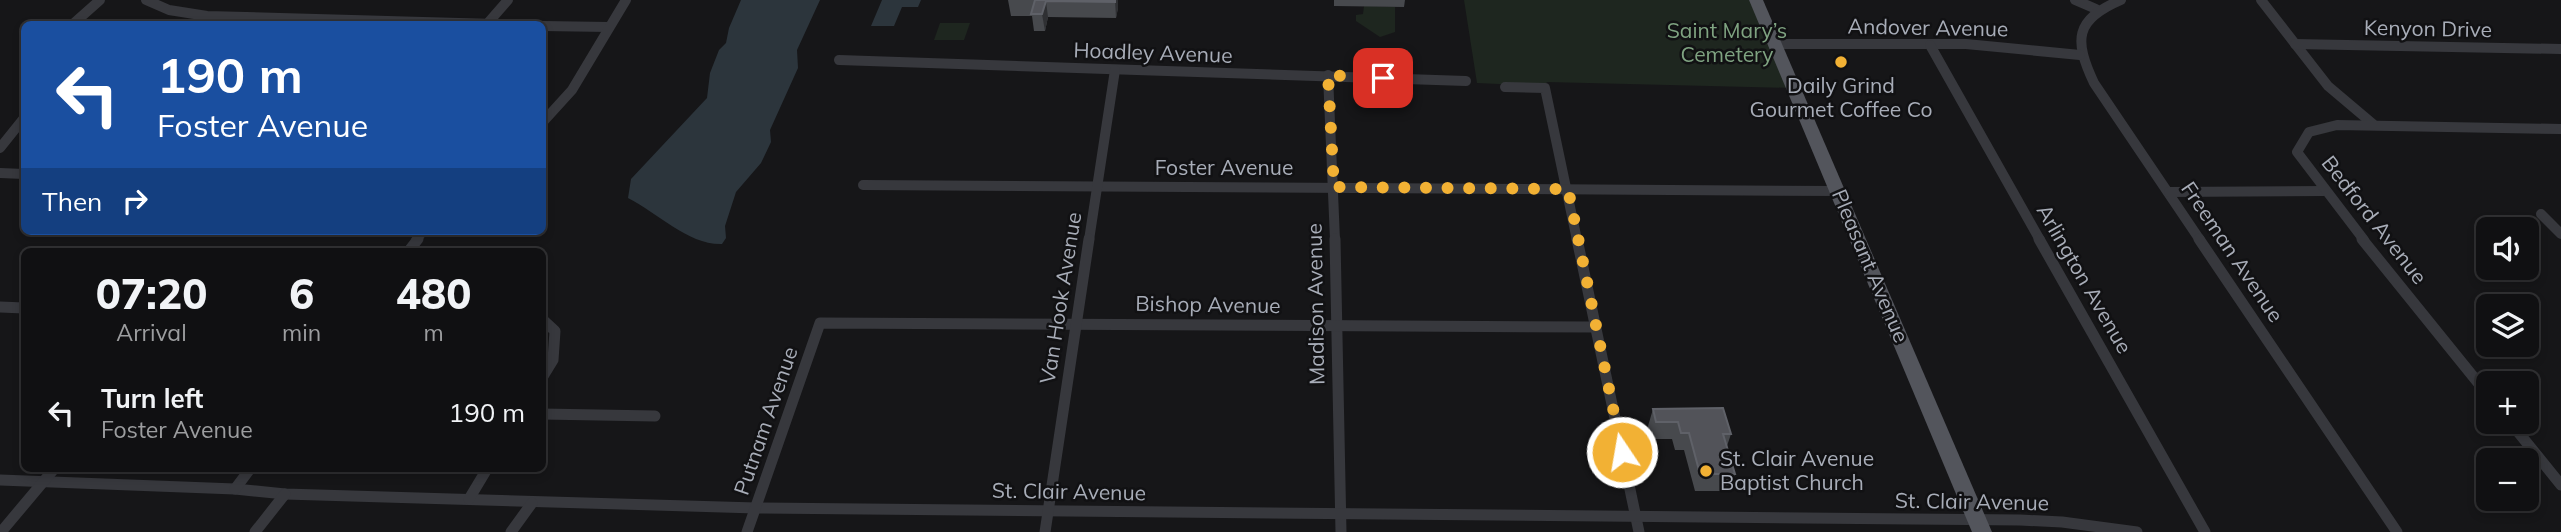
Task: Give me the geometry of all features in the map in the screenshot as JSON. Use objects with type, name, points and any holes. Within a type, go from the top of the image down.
[{"type":"main road","name":"Pleasant Avenue","points":[[1756,0],[1980,527]]},
{"type":"street","points":[[76,21],[100,0]]},
{"type":"street","points":[[146,0],[169,10],[207,16],[382,21]]},
{"type":"street","points":[[490,21],[508,0]]},
{"type":"street","points":[[546,119],[572,90],[626,0]]},
{"type":"street","points":[[2075,0],[2096,9]]},
{"type":"street","points":[[2080,55],[2082,28],[2096,9],[2121,0]]},
{"type":"street","points":[[2261,0],[2328,86],[2372,124]]},
{"type":"street","points":[[546,26],[609,27]]},
{"type":"street","name":"Andover Avenue","points":[[1775,44],[2040,48],[2080,55]]},
{"type":"street","name":"Kenyon Drive","points":[[2294,44],[2561,49]]},
{"type":"street","name":"Arlington Avenue","points":[[1930,45],[2205,532]]},
{"type":"street","name":"Freeman Avenue","points":[[2080,55],[2094,83],[2398,532]]},
{"type":"street","name":"Hoadley Avenue","points":[[839,60],[1466,81]]},
{"type":"street","name":"Van Hook Avenue","points":[[1045,532],[1115,70]]},
{"type":"street","name":"Madison Avenue","points":[[1328,75],[1334,187],[1341,532]]},
{"type":"street","points":[[1505,87],[1545,88],[1637,525]]},
{"type":"street","points":[[0,148],[21,122]]},
{"type":"street","name":"Bedford Avenue","points":[[2476,380],[2324,191],[2297,152],[2309,132],[2337,125],[2561,129]]},
{"type":"street","points":[[0,173],[21,174]]},
{"type":"street","name":"Foster Avenue","points":[[863,185],[1838,191]]},
{"type":"street","points":[[2169,192],[2324,191]]},
{"type":"street","points":[[2541,214],[2561,234]]},
{"type":"street","points":[[0,307],[21,308]]},
{"type":"street","points":[[546,322],[555,331],[553,360],[546,371]]},
{"type":"street","name":"Bishop Avenue","points":[[820,323],[1595,327]]},
{"type":"street","name":"Putnam Avenue","points":[[747,532],[820,323]]},
{"type":"street","points":[[546,352],[553,360]]},
{"type":"street","points":[[546,414],[655,416]]},
{"type":"street","points":[[2520,434],[2561,485]]},
{"type":"street","points":[[1,532],[51,472]]},
{"type":"street","points":[[235,489],[248,472]]},
{"type":"street","points":[[468,499],[485,472]]},
{"type":"street","name":"St. Clair Avenue","points":[[0,481],[531,503],[1341,516],[1637,525],[1980,527],[2062,522],[2137,532]]},
{"type":"street","points":[[255,532],[285,494]]},
{"type":"street","points":[[511,532],[531,503]]},
{"type":"green space","name":"Saint Mary’s Cemetery","points":[[1464,0],[1757,0],[1794,88],[1547,82],[1544,86],[1477,83]]},
{"type":"green space","points":[[1364,6],[1395,7],[1395,32],[1380,37],[1356,21],[1356,15],[1363,14]]},
{"type":"green space","points":[[940,23],[970,23],[964,40],[934,40]]},
{"type":"shaded area","points":[[741,0],[820,0],[797,50],[798,68],[770,130],[771,142],[761,163],[736,192],[725,226],[726,238],[722,244],[709,243],[685,234],[628,198],[631,179],[707,98],[710,73],[719,50],[726,43],[729,28]]},
{"type":"shaded area","points":[[882,0],[921,0],[918,7],[902,7],[894,26],[871,26]]},
{"type":"building","points":[[1035,0],[1115,2],[1046,1],[1042,14],[1031,14]]},
{"type":"building","points":[[1723,408],[1731,434],[1723,434],[1735,474],[1700,474],[1689,433],[1681,433],[1678,422],[1656,422],[1653,409]]},
{"type":"place","name":"Daily Grind Gourmet Coffee Co","points":[[1841,62]]},
{"type":"place","name":"St. Clair Avenue Baptist Church","points":[[1706,471]]},
{"type":"route","points":[[1383,78],[1328,75],[1334,187],[1568,189],[1622,452]]}]
